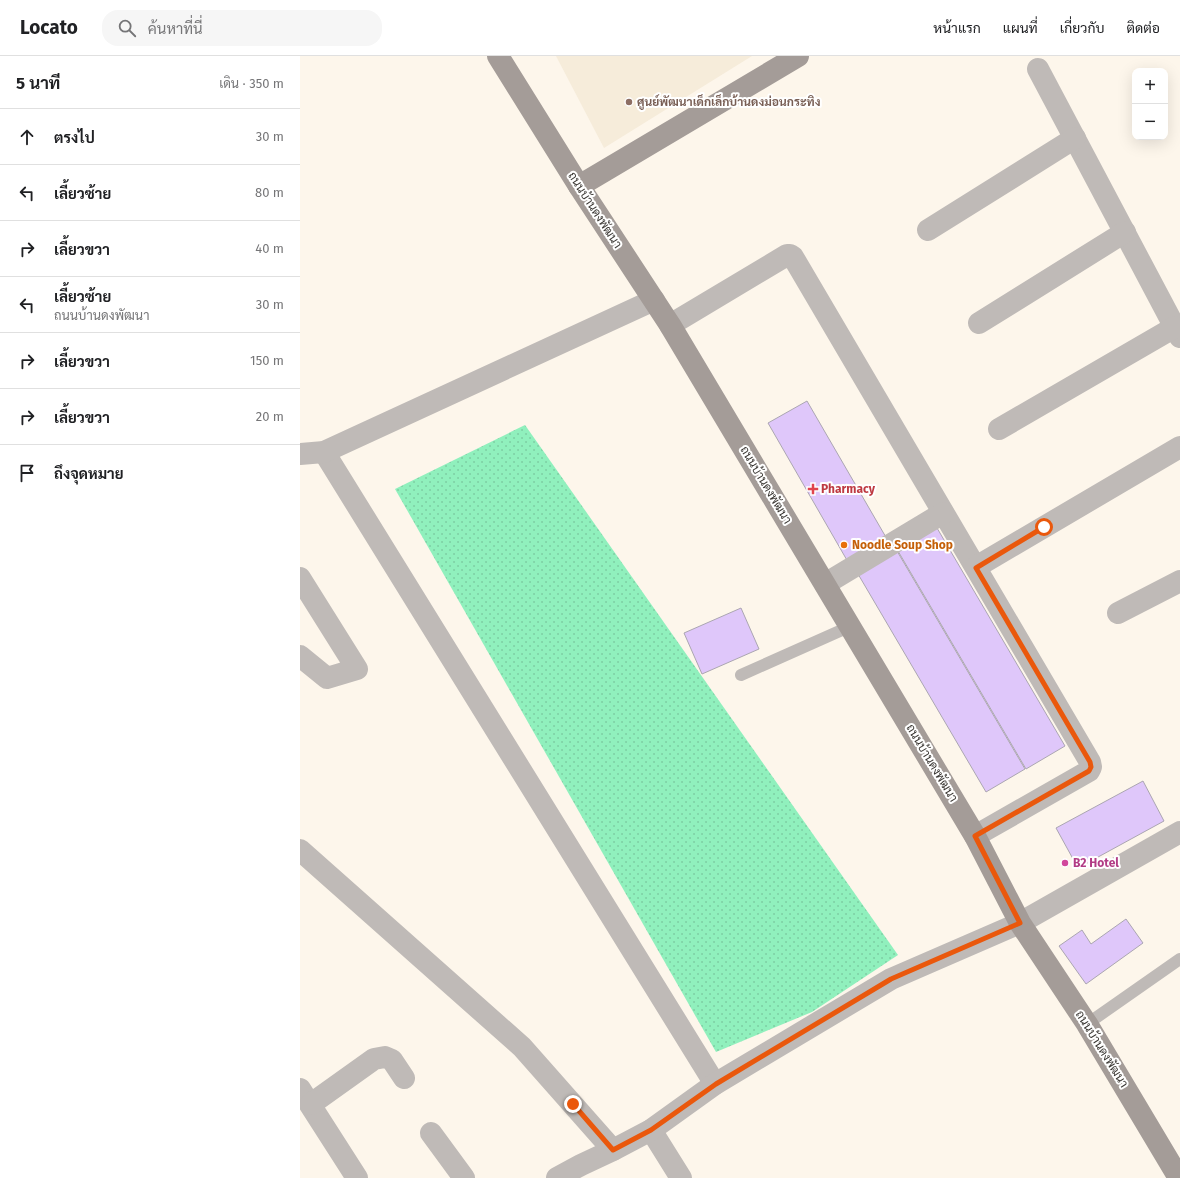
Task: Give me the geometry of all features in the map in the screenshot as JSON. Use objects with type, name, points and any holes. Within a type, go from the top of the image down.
[{"type":"street","name":"ถนนบ้านดงพัฒนา","points":[[498,56],[579,186],[670,325],[975,836],[1020,923],[1086,1024],[1179,1178]]},
{"type":"street","points":[[579,186],[798,56]]},
{"type":"street","points":[[999,429],[1177,332],[1038,70]]},
{"type":"street","points":[[928,230],[1075,138]]},
{"type":"street","points":[[978,323],[1125,232]]},
{"type":"street","points":[[670,325],[787,255],[790,255],[1090,762],[1091,767],[1089,771],[975,836]]},
{"type":"street","points":[[300,454],[324,452],[654,300]]},
{"type":"street","points":[[976,568],[1180,447]]},
{"type":"street","points":[[324,452],[716,1084]]},
{"type":"street","points":[[825,584],[943,513]]},
{"type":"street","points":[[300,578],[357,669],[327,678],[300,656]]},
{"type":"street","points":[[1118,613],[1180,581]]},
{"type":"street","points":[[557,1178],[583,1171],[613,1150],[651,1130],[716,1084],[891,979],[1020,923],[1180,832]]},
{"type":"street","points":[[300,850],[522,1047],[613,1150]]},
{"type":"street","points":[[357,1178],[305,1097],[374,1059],[385,1056],[392,1060],[404,1078]]},
{"type":"street","points":[[651,1130],[681,1178]]},
{"type":"street","points":[[432,1132],[464,1178]]},
{"type":"lane","points":[[741,675],[851,626]]},
{"type":"lane","points":[[1086,1024],[1180,959]]},
{"type":"shaded area","name":"ศูนย์พัฒนาเด็กเล็กบ้านดงม่อนกระทิง","points":[[556,56],[752,56],[604,148]]},
{"type":"green space","points":[[525,425],[898,955],[812,1012],[716,1052],[395,489]]},
{"type":"building","points":[[807,401],[887,539],[848,562],[768,423]]},
{"type":"building","points":[[937,528],[1065,746],[1026,769],[898,551]]},
{"type":"building","points":[[897,551],[1025,769],[986,792],[858,574]]},
{"type":"building","points":[[741,608],[759,649],[702,674],[684,633]]},
{"type":"building","points":[[1143,781],[1164,821],[1078,868],[1056,828]]},
{"type":"building","points":[[1126,919],[1143,943],[1086,984],[1059,946],[1082,930],[1091,944]]},
{"type":"place","name":"ศูนย์พัฒนาเด็กเล็กบ้านดงม่อนกระทิง","points":[[629,102]]},
{"type":"place","name":"Pharmacy","points":[[813,489]]},
{"type":"place","name":"Noodle Soup Shop","points":[[844,545]]},
{"type":"place","name":"B2 Hotel","points":[[1065,863]]},
{"type":"route","points":[[573,1104],[613,1150],[651,1130],[716,1084],[891,979],[1020,923],[975,836],[1089,771],[1091,767],[1090,762],[976,568],[1044,527]]}]
